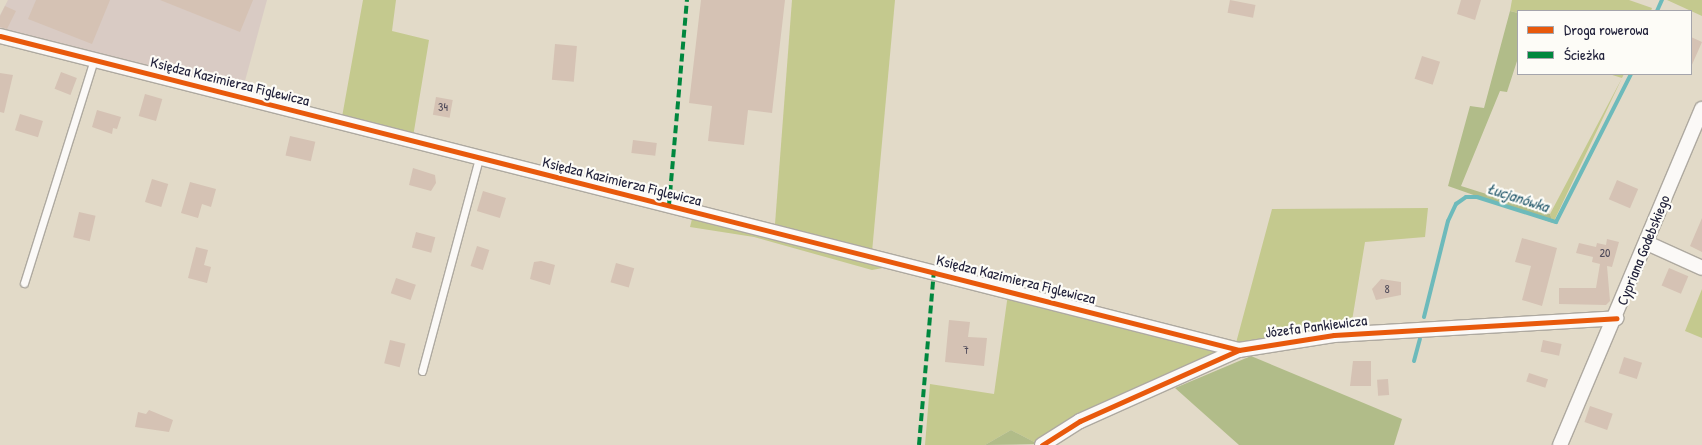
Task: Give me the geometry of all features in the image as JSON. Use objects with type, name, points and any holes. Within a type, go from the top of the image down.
[{"type":"street","name":"Księdza Kazimierza Figlewicza","points":[[0,36],[1239,350]]},
{"type":"street","name":"Cypriana Godebskiego","points":[[1560,445],[1616,318],[1702,109]]},
{"type":"street","points":[[1647,243],[1702,268]]},
{"type":"street","name":"Józefa Pankiewicza","points":[[1042,445],[1080,422],[1239,350],[1334,335],[1616,318]]},
{"type":"lane","points":[[24,283],[94,59]]},
{"type":"lane","points":[[422,371],[480,158]]},
{"type":"shaded area","points":[[8,0],[267,0],[242,92],[0,29],[0,15]]},
{"type":"green space","points":[[363,0],[396,0],[392,31],[429,40],[413,137],[342,117]]},
{"type":"green space","points":[[792,0],[895,0],[872,252],[775,224]]},
{"type":"green space","points":[[1512,0],[1629,0],[1652,8],[1651,10],[1517,10],[1517,13],[1510,11]]},
{"type":"green space","points":[[1667,0],[1702,0],[1702,16]]},
{"type":"green space","points":[[1510,11],[1517,13],[1517,61],[1507,92],[1500,91],[1461,186],[1550,214],[1553,223],[1448,186],[1470,106],[1484,108]]},
{"type":"green space","points":[[1612,75],[1624,75],[1622,78]]},
{"type":"green space","points":[[1622,78],[1553,223],[1550,214]]},
{"type":"green space","points":[[1428,208],[1425,237],[1365,242],[1351,327],[1236,343],[1272,209]]},
{"type":"green space","points":[[693,215],[899,265],[872,270],[754,237],[690,227]]},
{"type":"green space","points":[[1702,289],[1702,338],[1685,331]]},
{"type":"green space","points":[[1008,294],[1227,350],[1038,444],[1011,430],[985,445],[925,445],[930,384],[994,394]]},
{"type":"green space","points":[[1251,356],[1402,419],[1394,445],[1239,445],[1175,388]]},
{"type":"green space","points":[[1011,430],[1038,444],[985,445]]},
{"type":"building","points":[[36,0],[110,0],[92,44],[28,19]]},
{"type":"building","points":[[160,0],[253,0],[240,32]]},
{"type":"building","points":[[701,0],[785,0],[772,113],[748,110],[744,145],[708,141],[712,106],[689,103]]},
{"type":"building","points":[[1230,0],[1256,5],[1253,18],[1228,13]]},
{"type":"building","points":[[1461,0],[1481,0],[1475,20],[1457,14]]},
{"type":"building","points":[[5,6],[16,11],[7,29],[0,27],[0,16]]},
{"type":"building","points":[[1692,37],[1702,42],[1692,65]]},
{"type":"building","points":[[555,44],[577,46],[574,82],[552,80]]},
{"type":"building","points":[[1422,56],[1440,62],[1433,85],[1415,79]]},
{"type":"building","points":[[61,72],[77,78],[70,95],[55,89]]},
{"type":"building","points":[[0,73],[13,75],[4,113],[0,112]]},
{"type":"building","points":[[145,94],[162,99],[156,121],[139,116]]},
{"type":"building","points":[[436,97],[453,100],[450,118],[433,115]]},
{"type":"building","points":[[97,110],[121,117],[117,129],[113,128],[112,134],[92,127]]},
{"type":"building","points":[[20,114],[43,121],[38,137],[15,130]]},
{"type":"building","points":[[290,136],[315,142],[311,161],[286,155]]},
{"type":"building","points":[[633,140],[657,143],[655,156],[631,153]]},
{"type":"building","points":[[413,168],[435,175],[436,183],[431,191],[409,185]]},
{"type":"building","points":[[152,179],[168,184],[161,207],[145,202]]},
{"type":"building","points":[[1617,180],[1638,189],[1630,208],[1609,199]]},
{"type":"building","points":[[190,182],[216,189],[211,207],[202,204],[198,218],[181,213]]},
{"type":"building","points":[[483,191],[506,198],[500,218],[477,211]]},
{"type":"building","points":[[79,212],[96,216],[90,241],[73,237]]},
{"type":"building","points":[[1702,218],[1702,252],[1690,246]]},
{"type":"building","points":[[416,232],[435,237],[431,253],[412,247]]},
{"type":"building","points":[[1522,238],[1557,248],[1542,306],[1522,300],[1531,266],[1515,262]]},
{"type":"building","points":[[1607,239],[1619,242],[1612,267],[1607,266],[1610,301],[1606,305],[1559,304],[1559,288],[1596,288],[1600,264],[1592,262],[1593,257],[1576,253],[1579,243],[1596,247],[1597,243],[1606,245]]},
{"type":"building","points":[[477,246],[489,250],[483,270],[471,266]]},
{"type":"building","points":[[196,247],[208,250],[204,265],[211,267],[207,283],[188,278]]},
{"type":"building","points":[[541,261],[555,265],[550,285],[530,279],[534,262]]},
{"type":"building","points":[[616,263],[634,268],[629,287],[610,282]]},
{"type":"building","points":[[1669,268],[1688,276],[1681,294],[1662,285]]},
{"type":"building","points":[[396,278],[416,285],[411,300],[391,293]]},
{"type":"building","points":[[1381,279],[1401,282],[1401,295],[1376,300],[1372,289]]},
{"type":"building","points":[[949,320],[970,322],[968,337],[987,338],[984,366],[945,362]]},
{"type":"building","points":[[390,340],[406,344],[400,367],[384,363]]},
{"type":"building","points":[[1543,340],[1562,344],[1559,356],[1541,352]]},
{"type":"building","points":[[1624,357],[1642,363],[1637,379],[1619,373]]},
{"type":"building","points":[[1353,361],[1371,361],[1371,386],[1350,386]]},
{"type":"building","points":[[1529,373],[1548,379],[1545,388],[1526,382]]},
{"type":"building","points":[[1388,379],[1389,395],[1378,396],[1377,380]]},
{"type":"building","points":[[1590,406],[1613,414],[1607,430],[1584,422]]},
{"type":"building","points":[[149,410],[173,420],[169,432],[135,427],[138,412],[146,414]]},
{"type":"waterway","name":"Łucjanówka","points":[[1657,10],[1662,0]]},
{"type":"waterway","name":"Łucjanówka","points":[[1424,317],[1448,221],[1456,204],[1466,197],[1477,197],[1556,222],[1630,75]]},
{"type":"waterway","name":"Łucjanówka","points":[[1414,361],[1420,339]]},
{"type":"marked path","points":[[669,205],[687,0]]},
{"type":"marked path","points":[[919,445],[934,271]]},
{"type":"cycle path","points":[[0,36],[1239,350]]},
{"type":"cycle path","points":[[1042,445],[1080,421],[1239,350],[1334,335],[1616,318]]}]
